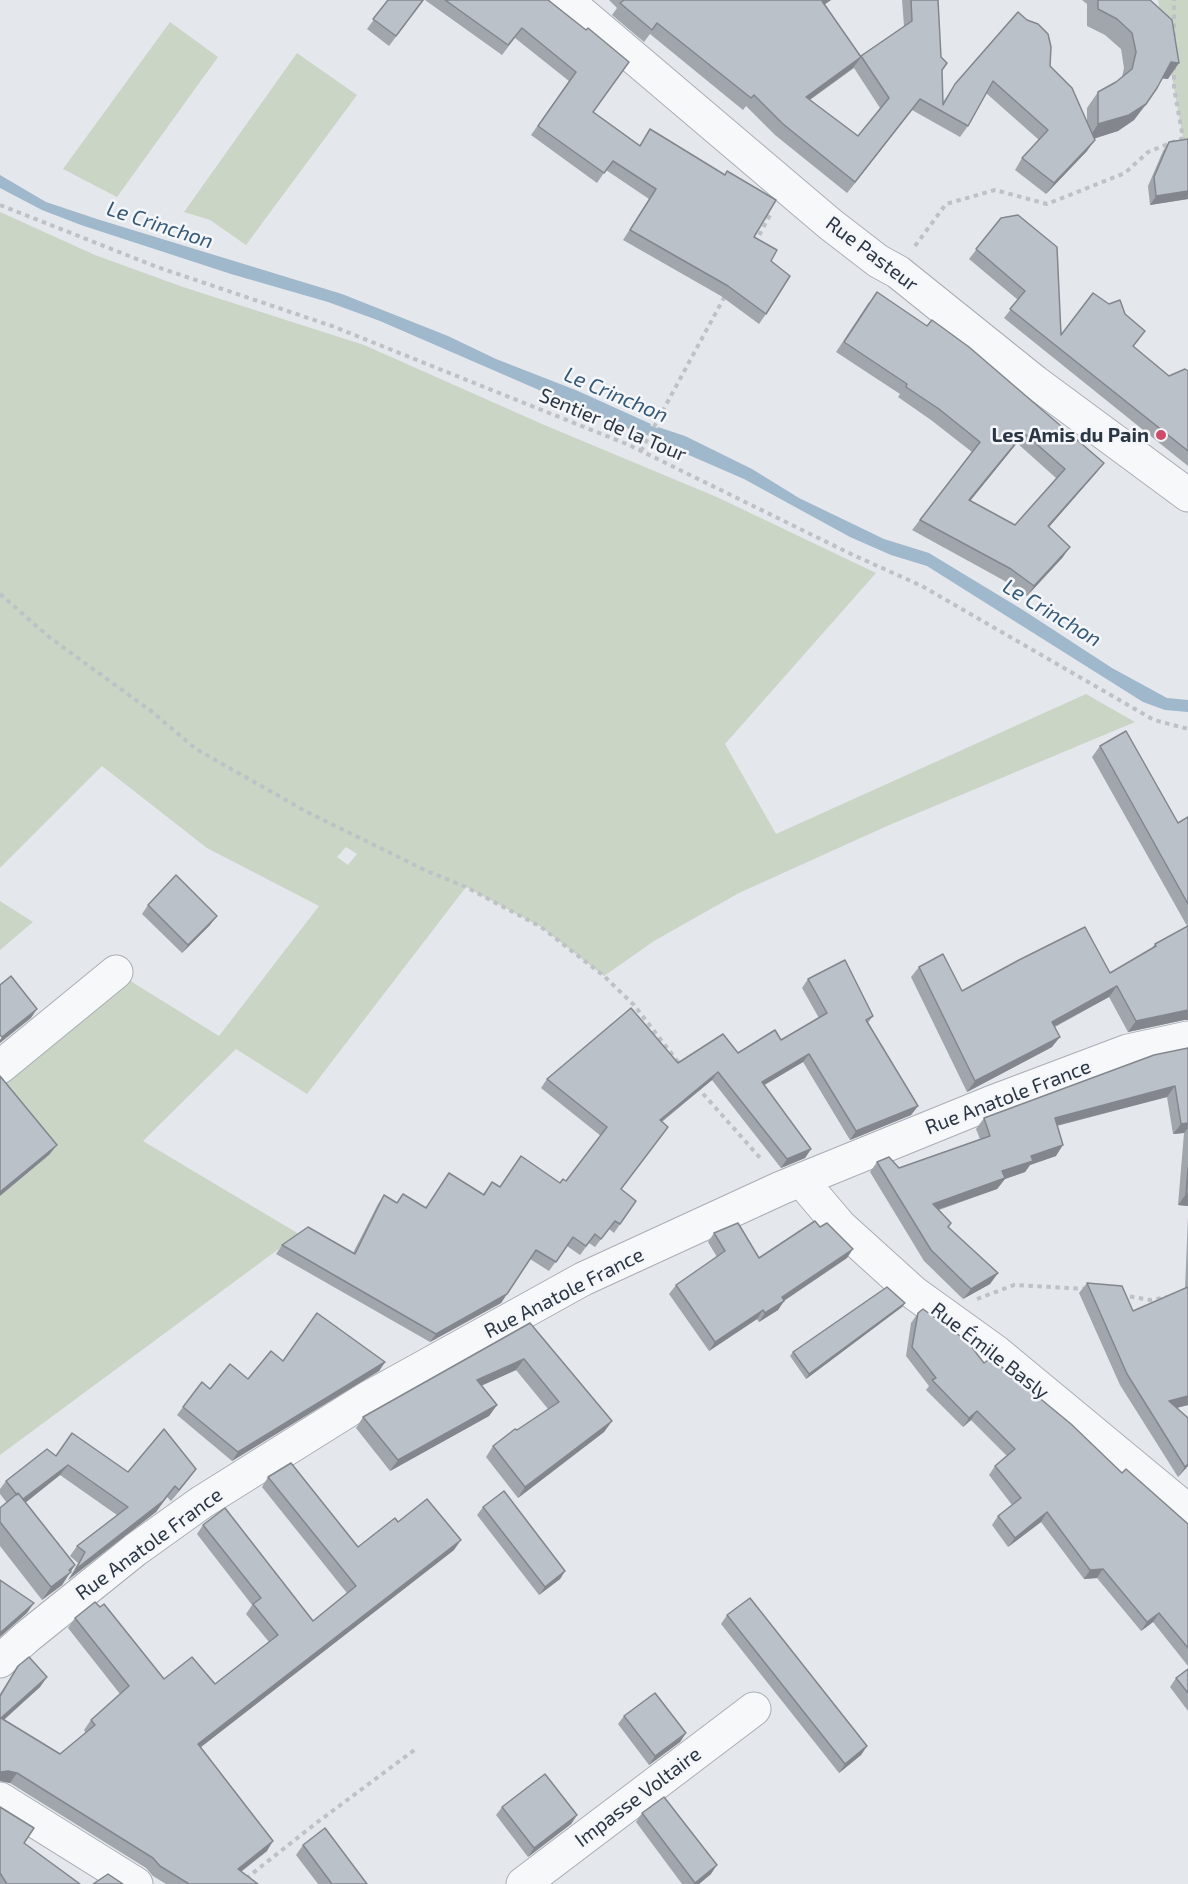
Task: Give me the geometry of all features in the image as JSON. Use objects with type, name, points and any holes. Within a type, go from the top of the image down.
[{"type":"street","name":"Rue Pasteur","points":[[566,0],[830,224],[878,261],[898,272],[1035,382],[1188,495]]},
{"type":"street","points":[[0,1067],[116,972]]},
{"type":"street","name":"Rue Anatole France","points":[[0,1661],[135,1550],[202,1502],[368,1398],[584,1280],[791,1184],[990,1103],[1128,1051],[1188,1038]]},
{"type":"street","name":"Rue Émile Basly","points":[[791,1184],[914,1293],[996,1352],[1188,1511]]},
{"type":"street","name":"Impasse Voltaire","points":[[523,1884],[754,1709]]},
{"type":"street","points":[[0,1799],[135,1884]]},
{"type":"path","points":[[1174,0],[1174,44]]},
{"type":"path","points":[[1174,55],[1174,88],[1185,149]]},
{"type":"path","points":[[898,272],[946,204],[995,190],[1047,204],[1125,173],[1148,152],[1183,138]]},
{"type":"path","points":[[754,245],[776,204],[789,188]]},
{"type":"path","name":"Sentier de la Tour","points":[[0,205],[157,267],[332,326],[641,451],[851,554],[922,586],[1154,720],[1188,729]]},
{"type":"path","points":[[641,451],[731,285]]},
{"type":"path","points":[[0,594],[49,637],[151,711],[196,749],[307,812],[427,871],[466,886],[542,927],[604,976],[634,1005],[688,1075]]},
{"type":"path","points":[[695,1084],[765,1164],[791,1184]]},
{"type":"path","points":[[950,1318],[981,1296],[1014,1285],[1088,1289]]},
{"type":"path","points":[[1119,1294],[1151,1300],[1169,1297]]},
{"type":"path","points":[[240,1884],[315,1824],[417,1748]]},
{"type":"green space","points":[[1158,0],[1188,0],[1188,159],[1183,138]]},
{"type":"green space","points":[[170,22],[218,57],[117,197],[63,169]]},
{"type":"green space","points":[[297,53],[357,95],[246,245],[210,220],[184,212]]},
{"type":"green space","points":[[0,212],[95,255],[183,287],[364,345],[542,424],[719,498],[876,573],[725,744],[776,834],[1086,694],[1135,722],[887,826],[739,893],[654,941],[604,976],[541,927],[466,887],[307,1094],[236,1049],[143,1141],[299,1234],[0,1455],[0,1196],[49,1155],[0,1096],[0,1067],[116,972],[219,1036],[319,906],[207,848],[102,766],[0,868]],"holes":[[[346,847],[357,854],[348,865],[337,857]]]},
{"type":"green space","points":[[0,901],[33,922],[0,950]]},
{"type":"water","points":[[0,175],[46,202],[342,294],[448,336],[496,359],[578,391],[651,424],[645,436],[380,321],[328,302],[231,274],[81,225],[42,210],[0,188]]},
{"type":"water","points":[[658,427],[685,436],[752,469],[799,498],[884,539],[929,553],[1112,668],[1167,698],[1188,700],[1188,712],[1165,710],[1143,702],[927,566],[891,555],[850,537],[744,479],[652,439]]},
{"type":"building","points":[[388,0],[423,0],[396,36],[373,19]]},
{"type":"building","points":[[445,0],[548,0],[586,30],[588,28],[629,62],[593,112],[640,146],[650,129],[725,175],[727,171],[776,200],[754,237],[777,250],[771,261],[790,276],[766,314],[728,286],[630,230],[656,189],[613,161],[604,173],[538,126],[576,72],[522,28],[508,45]]},
{"type":"building","points":[[624,0],[823,0],[861,57],[806,97],[858,136],[889,98],[861,56],[912,21],[911,0],[938,0],[941,57],[947,63],[942,70],[943,105],[955,84],[1018,12],[1027,20],[1038,24],[1048,34],[1051,47],[1050,66],[1072,88],[1095,140],[1054,183],[1022,158],[1048,130],[993,81],[968,126],[920,99],[855,182],[783,124],[754,95],[751,98],[657,23],[652,30],[620,3]]},
{"type":"building","points":[[1098,0],[1150,0],[1172,20],[1179,63],[1171,62],[1146,104],[1129,115],[1098,124],[1098,92],[1116,82],[1132,69],[1136,52],[1132,33],[1117,19],[1098,9]]},
{"type":"building","points":[[1188,139],[1188,191],[1156,196],[1154,177],[1169,142]]},
{"type":"building","points":[[1018,215],[1057,247],[1061,335],[1093,293],[1109,304],[1120,300],[1125,314],[1145,331],[1133,346],[1169,376],[1185,369],[1188,371],[1188,451],[1010,309],[1025,291],[976,249],[1001,218]]},
{"type":"building","points":[[877,292],[927,326],[932,320],[969,347],[1104,463],[1048,526],[1070,547],[1034,586],[1011,569],[920,520],[980,442],[939,409],[906,387],[907,384],[844,342]],"holes":[[[1024,433],[1065,469],[1015,525],[969,500]]]},
{"type":"building","points":[[1126,731],[1178,823],[1188,817],[1188,904],[1100,746]]},
{"type":"building","points":[[176,875],[217,916],[188,945],[148,905]]},
{"type":"building","points":[[1188,926],[1188,1010],[1136,1021],[1117,986],[1052,1022],[1060,1037],[975,1081],[919,967],[943,954],[962,991],[1085,927],[1110,973]]},
{"type":"building","points":[[845,960],[873,1016],[866,1020],[918,1106],[856,1131],[809,1054],[762,1082],[811,1149],[787,1159],[718,1072],[660,1120],[668,1127],[621,1189],[636,1201],[620,1224],[615,1221],[601,1239],[595,1234],[586,1246],[573,1237],[556,1262],[536,1250],[507,1294],[436,1334],[282,1245],[308,1227],[355,1254],[384,1195],[397,1203],[403,1194],[426,1208],[449,1173],[484,1195],[492,1182],[500,1187],[521,1156],[560,1183],[563,1179],[566,1181],[607,1127],[547,1079],[631,1008],[678,1063],[723,1034],[738,1053],[775,1030],[781,1040],[827,1013],[808,979]]},
{"type":"building","points":[[11,976],[37,1009],[2,1037],[0,1035],[0,985]]},
{"type":"building","points":[[1188,1048],[1188,1123],[1181,1124],[1175,1086],[1055,1118],[1063,1145],[1031,1156],[1033,1161],[1002,1171],[1005,1178],[933,1204],[951,1223],[948,1227],[998,1273],[971,1289],[931,1250],[877,1162],[889,1157],[899,1168],[990,1136],[984,1118],[1154,1055]]},
{"type":"building","points":[[0,1076],[57,1145],[0,1192]]},
{"type":"building","points":[[1188,1168],[1188,1194],[1186,1194]]},
{"type":"building","points":[[815,1221],[820,1227],[827,1223],[853,1249],[782,1297],[784,1301],[765,1313],[763,1310],[715,1342],[676,1285],[725,1251],[714,1233],[738,1223],[759,1258]]},
{"type":"building","points":[[1087,1283],[1122,1286],[1133,1311],[1188,1287],[1188,1396],[1169,1401],[1188,1418],[1188,1464],[1185,1467],[1127,1374]]},
{"type":"building","points":[[887,1287],[905,1303],[809,1374],[793,1352]]},
{"type":"building","points":[[923,1309],[967,1341],[984,1363],[991,1358],[1071,1424],[1122,1473],[1126,1469],[1188,1524],[1188,1648],[1159,1613],[1147,1622],[1103,1569],[1090,1570],[1047,1512],[1015,1538],[998,1516],[1021,1498],[995,1466],[1015,1449],[977,1411],[969,1418],[932,1380],[936,1378],[912,1347],[918,1313]]},
{"type":"building","points":[[317,1313],[385,1362],[238,1452],[183,1407],[202,1382],[210,1389],[230,1364],[248,1379],[271,1351],[283,1361]]},
{"type":"building","points":[[530,1323],[612,1421],[525,1487],[493,1446],[515,1429],[517,1430],[559,1402],[524,1359],[477,1380],[497,1405],[398,1460],[363,1417]]},
{"type":"building","points":[[164,1429],[196,1469],[179,1490],[175,1486],[163,1501],[76,1569],[85,1552],[77,1546],[128,1507],[68,1465],[23,1499],[6,1481],[47,1449],[56,1456],[72,1433],[128,1472]]},
{"type":"building","points":[[291,1463],[358,1547],[395,1518],[398,1522],[427,1499],[461,1540],[198,1744],[273,1841],[238,1869],[258,1884],[189,1884],[160,1866],[153,1858],[17,1773],[0,1772],[0,1696],[18,1666],[29,1657],[47,1677],[1,1718],[60,1754],[95,1725],[91,1720],[129,1686],[75,1618],[95,1602],[100,1607],[104,1604],[164,1679],[192,1657],[215,1684],[278,1635],[253,1604],[261,1598],[203,1525],[225,1508],[313,1621],[356,1586],[268,1477]]},
{"type":"building","points":[[504,1491],[565,1571],[545,1587],[483,1507]]},
{"type":"building","points":[[18,1493],[75,1565],[69,1570],[71,1572],[51,1587],[0,1522],[0,1508]]},
{"type":"building","points":[[0,1580],[34,1603],[0,1633]]},
{"type":"building","points":[[750,1598],[867,1746],[845,1764],[727,1615]]},
{"type":"building","points":[[1188,1669],[1188,1693],[1176,1678]]},
{"type":"building","points":[[655,1693],[686,1733],[655,1756],[624,1716]]},
{"type":"building","points":[[545,1774],[577,1815],[534,1848],[502,1807]]},
{"type":"building","points":[[664,1797],[717,1865],[695,1883],[642,1813]]},
{"type":"building","points":[[0,1807],[34,1828],[24,1843],[80,1884],[7,1884],[0,1873]]},
{"type":"building","points":[[325,1828],[367,1884],[332,1884],[303,1845]]},
{"type":"building","points":[[108,1874],[123,1884],[93,1884]]},
{"type":"waterway","name":"Le Crinchon","points":[[635,425],[668,438]]},
{"type":"place","name":"Les Amis du Pain","points":[[1161,435]]}]
